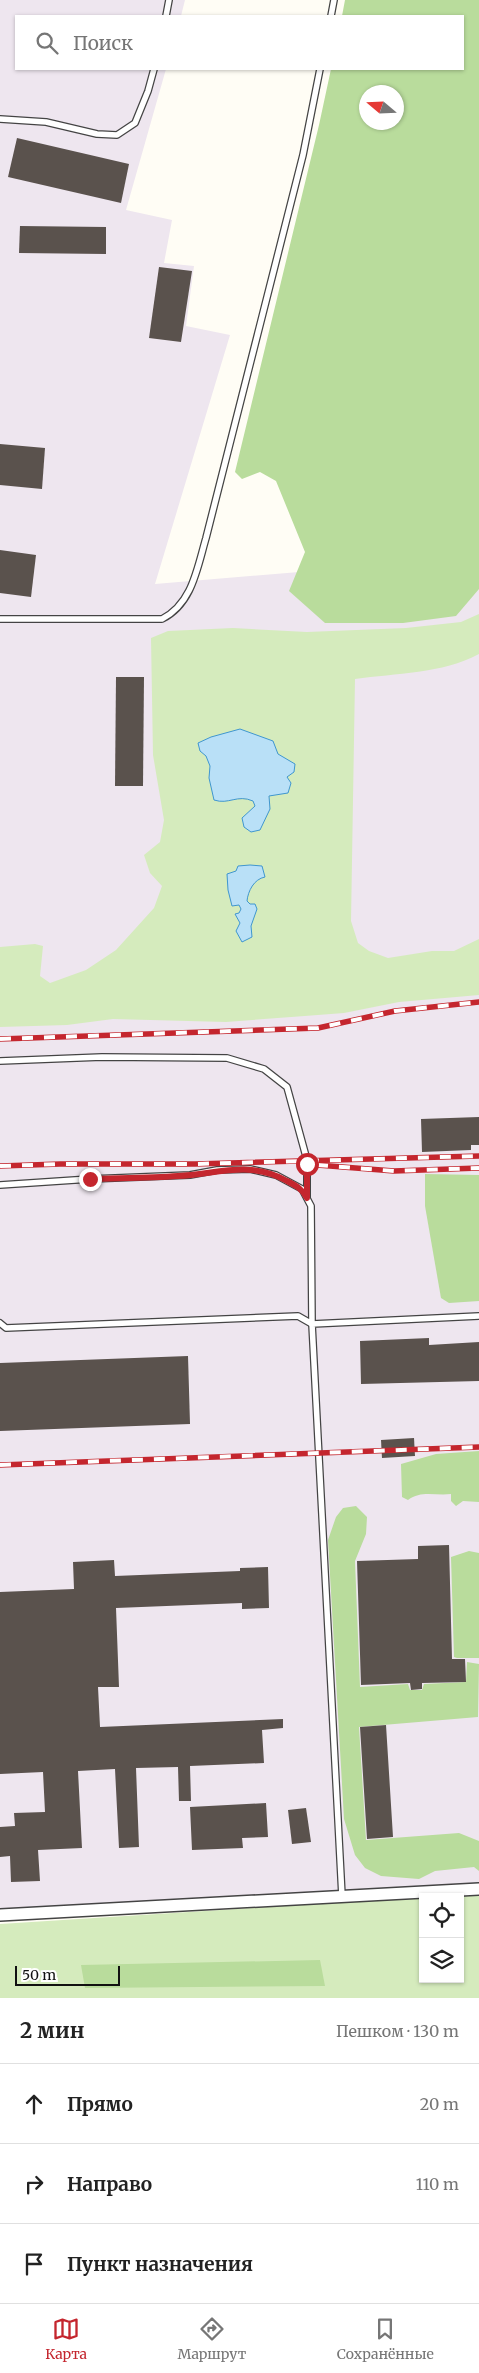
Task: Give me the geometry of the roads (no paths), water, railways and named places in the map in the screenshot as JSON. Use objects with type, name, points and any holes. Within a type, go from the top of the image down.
[{"type":"street","points":[[0,1915],[479,1889]]},
{"type":"lane","points":[[166,15],[169,0]]},
{"type":"lane","points":[[331,15],[334,0]]},
{"type":"lane","points":[[0,119],[46,122],[97,134],[117,135],[135,122],[148,91],[154,70]]},
{"type":"lane","points":[[0,619],[162,619],[173,614],[190,591],[206,538],[303,155],[320,70]]},
{"type":"lane","points":[[0,1061],[102,1057],[227,1058],[264,1070],[287,1087],[307,1160],[307,1198]]},
{"type":"lane","points":[[0,1186],[90,1179],[180,1176],[218,1170],[250,1169],[276,1175],[302,1189],[311,1206],[312,1324],[342,1896]]},
{"type":"lane","points":[[0,1324],[6,1328],[298,1316],[312,1324],[479,1316]]},
{"type":"water","points":[[240,729],[273,741],[278,754],[295,764],[294,772],[287,777],[291,783],[288,793],[269,796],[270,809],[260,830],[251,832],[244,827],[242,818],[255,806],[253,801],[247,799],[214,800],[209,778],[210,766],[206,756],[200,751],[198,743],[211,737]]},
{"type":"water","points":[[238,866],[262,866],[265,877],[258,880],[252,886],[249,893],[247,901],[250,904],[255,904],[257,909],[251,926],[252,937],[242,942],[236,931],[240,923],[235,914],[239,913],[241,909],[239,905],[232,906],[227,874],[236,871]]},
{"type":"railway","points":[[0,1039],[318,1028],[395,1011],[479,1002]]},
{"type":"railway","points":[[0,1166],[195,1164],[479,1156]]},
{"type":"railway","points":[[317,1165],[394,1171],[479,1168]]},
{"type":"railway","points":[[0,1465],[479,1447]]}]
